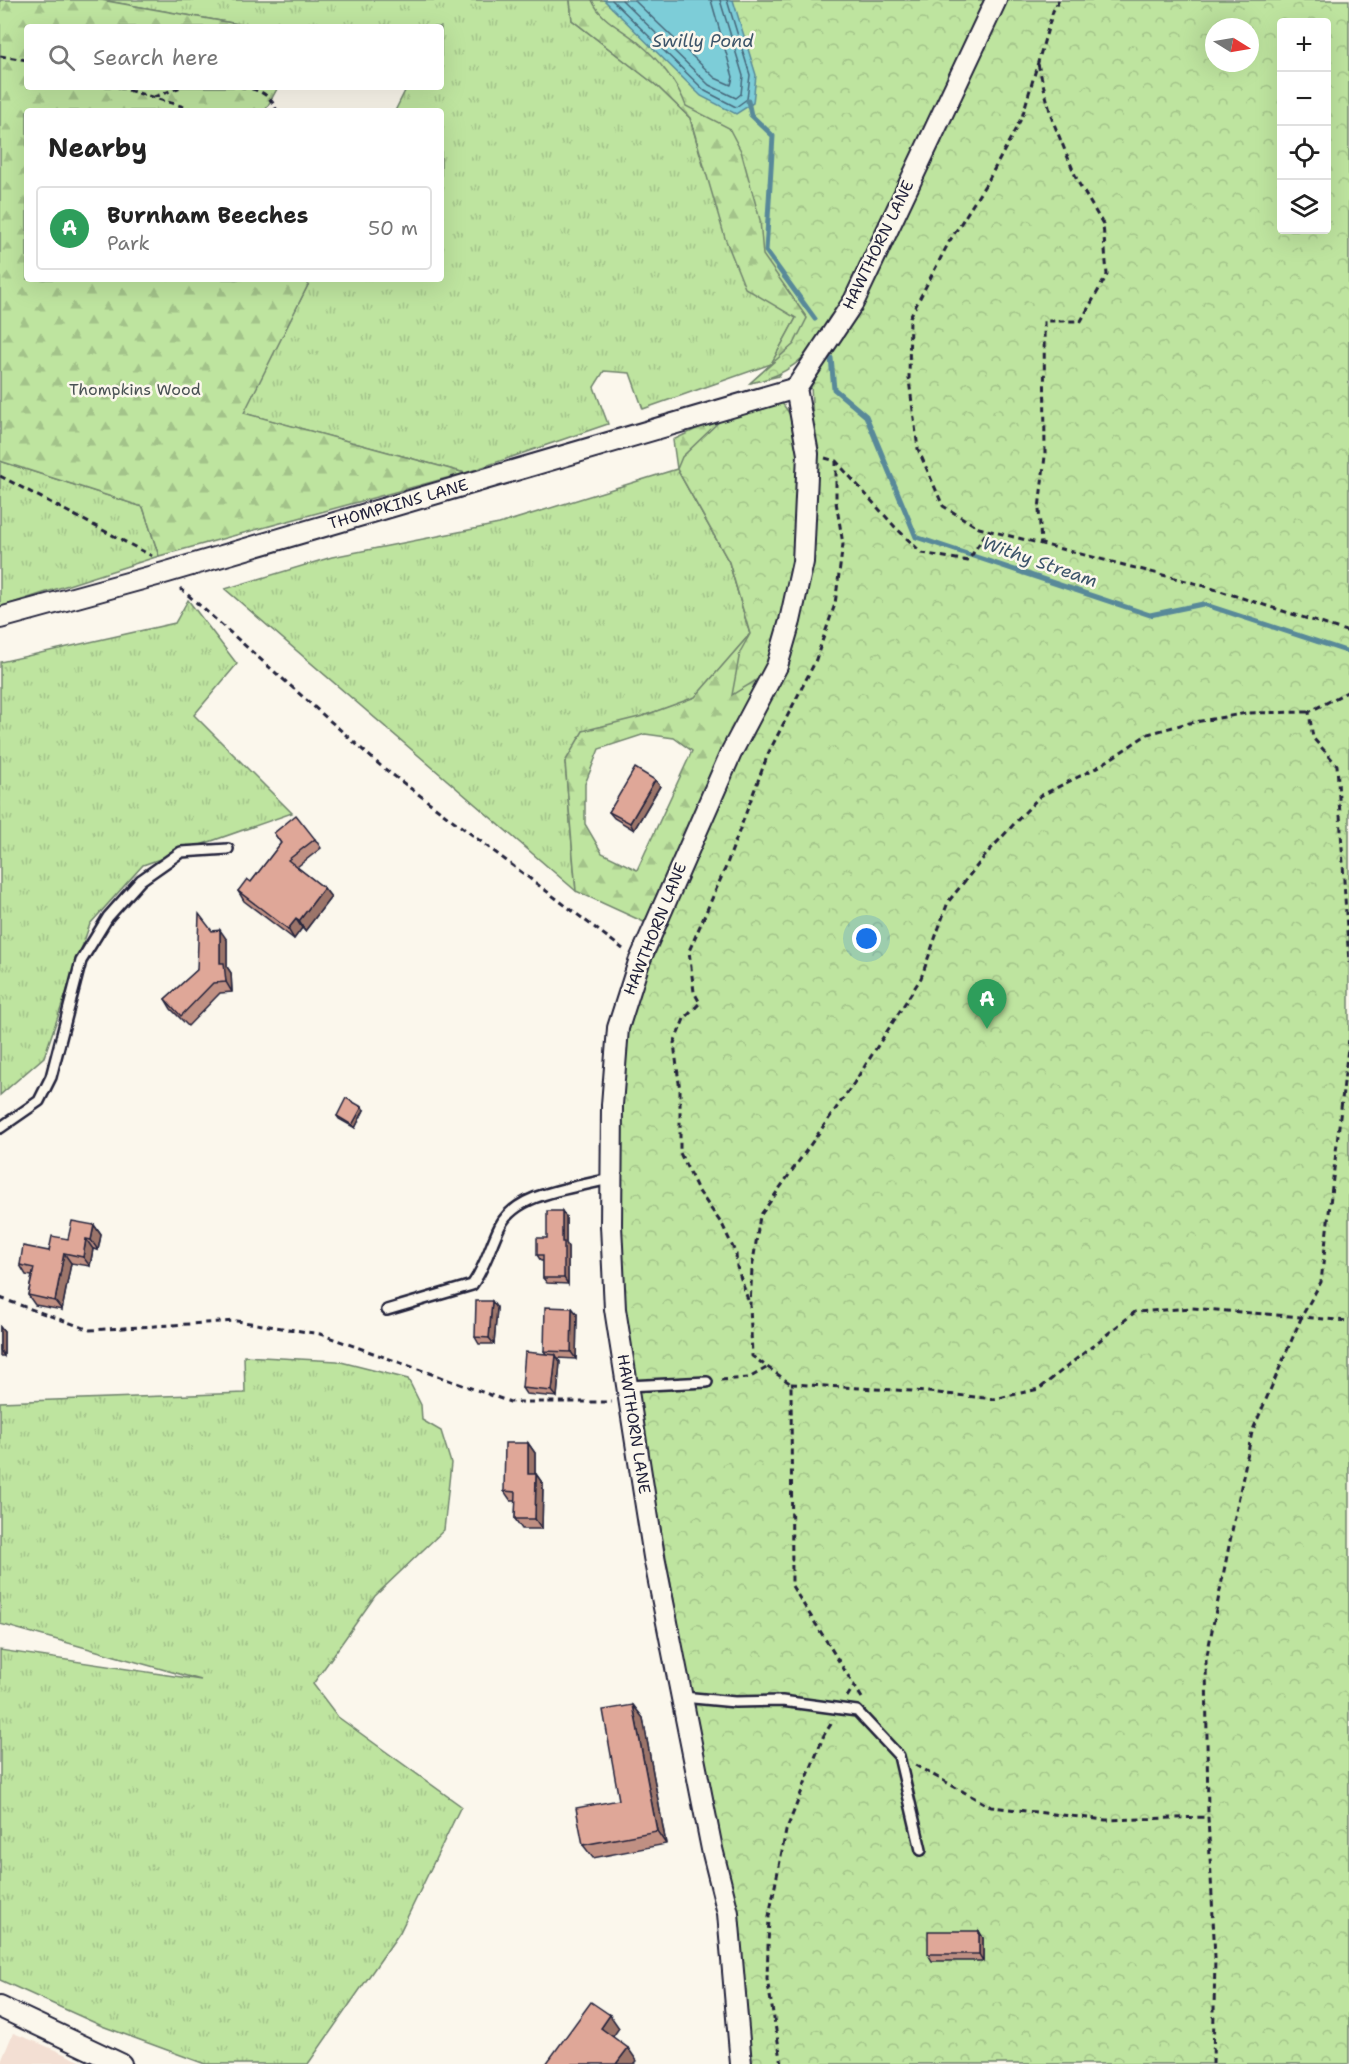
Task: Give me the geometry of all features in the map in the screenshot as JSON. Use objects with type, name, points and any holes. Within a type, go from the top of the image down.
[{"type":"street","name":"HAWTHORN LANE","points":[[741,2064],[728,1913],[712,1849],[654,1557],[615,1309],[611,1225],[612,1105],[618,1029],[639,962],[731,753],[777,666],[803,562],[808,454],[796,388],[854,301],[996,0]]},
{"type":"street","name":"THOMPKINS LANE","points":[[0,618],[164,573],[796,388]]},
{"type":"street","points":[[0,2007],[121,2064]]},
{"type":"lane","points":[[0,1128],[39,1101],[51,1077],[81,961],[108,917],[141,880],[181,852],[228,849]]},
{"type":"lane","points":[[387,1310],[472,1286],[480,1274],[501,1223],[528,1199],[613,1179]]},
{"type":"lane","points":[[630,1394],[707,1382]]},
{"type":"lane","points":[[682,1697],[735,1702],[782,1701],[857,1711],[898,1756],[921,1850]]},
{"type":"path","points":[[1059,0],[1053,11],[1022,117],[989,179],[949,242],[910,317],[909,380],[918,449],[942,506],[979,528],[1198,584],[1349,632]]},
{"type":"path","points":[[0,56],[24,60]]},
{"type":"path","points":[[1038,64],[1052,119],[1078,182],[1103,224],[1107,275],[1081,321],[1044,321],[1045,456],[1039,509],[1041,543]]},
{"type":"path","points":[[128,90],[188,108]]},
{"type":"path","points":[[153,97],[173,90]]},
{"type":"path","points":[[258,90],[271,98],[276,108]]},
{"type":"path","points":[[808,454],[837,461],[895,527],[922,553],[968,561],[988,530]]},
{"type":"path","points":[[750,1304],[737,1267],[736,1254],[723,1226],[698,1190],[680,1153],[680,1091],[674,1043],[684,1019],[700,1003],[694,992],[689,951],[725,869],[768,754],[816,662],[835,604],[843,544],[836,502],[837,461]]},
{"type":"path","points":[[0,476],[150,554]]},
{"type":"path","points":[[164,573],[381,766],[639,962]]},
{"type":"path","points":[[1349,691],[1309,712],[1247,713],[1184,724],[1148,734],[1098,767],[1040,796],[988,851],[948,902],[921,978],[835,1111],[760,1216],[750,1304],[752,1356],[791,1384],[928,1392],[994,1400],[1039,1389],[1135,1312],[1192,1308],[1349,1321]]},
{"type":"path","points":[[1309,712],[1313,738],[1336,765],[1349,963]]},
{"type":"path","points":[[1213,2064],[1215,1957],[1208,1817],[1206,1660],[1252,1432],[1302,1316],[1321,1282],[1349,1038]]},
{"type":"path","points":[[0,1298],[90,1330],[237,1322],[320,1334],[510,1402],[630,1394]]},
{"type":"path","points":[[707,1382],[749,1378],[768,1367]]},
{"type":"path","points":[[791,1384],[792,1586],[867,1706]]},
{"type":"path","points":[[782,2064],[767,1979],[769,1916],[786,1831],[824,1735],[854,1686]]},
{"type":"path","points":[[898,1756],[991,1807],[1106,1820],[1208,1817]]},
{"type":"shaded area","points":[[13,2033],[39,2043],[87,2064],[0,2064]]},
{"type":"green space","name":"Thompkins Wood","points":[[0,0],[101,0],[238,24],[24,24],[24,90],[276,90],[267,108],[24,108],[24,282],[310,282],[244,413],[465,473],[159,556],[143,507],[0,461]]},
{"type":"green space","points":[[101,0],[570,0],[572,20],[657,86],[690,118],[703,165],[796,318],[771,364],[643,409],[630,373],[604,371],[594,387],[608,424],[465,473],[243,413],[309,282],[444,282],[444,108],[396,108],[406,90],[444,90],[444,24],[238,24]]},
{"type":"green space","points":[[570,0],[986,0],[779,376],[750,383],[771,364],[796,318],[745,288],[725,238],[690,118],[657,86],[572,20]]},
{"type":"green space","points":[[592,0],[986,0],[831,328],[795,364],[775,376],[750,383],[794,344],[807,318],[763,255],[760,220],[741,151],[729,128],[686,106],[678,89],[660,63],[639,43],[601,14]]},
{"type":"green space","points":[[1007,0],[1349,0],[1349,2064],[748,2064],[729,1902],[631,1365],[617,1271],[618,1055],[631,1002],[733,768],[784,672],[802,614],[817,488],[811,386],[859,305]]},
{"type":"green space","points":[[779,399],[796,427],[801,460],[800,521],[791,590],[785,622],[769,668],[757,680],[732,695],[740,652],[750,634],[729,562],[677,469],[682,457],[726,415]]},
{"type":"green space","points":[[726,415],[769,670],[646,923],[576,891],[565,762],[583,731],[643,716],[695,697],[750,634],[729,562],[677,469],[673,440]],"holes":[[[645,734],[674,738],[692,751],[637,870],[602,853],[585,824],[585,784],[599,749]]]},
{"type":"green space","points":[[0,461],[143,507],[159,556],[0,607]]},
{"type":"green space","points":[[677,469],[729,562],[750,634],[695,698],[643,716],[565,762],[576,891],[225,589],[332,557],[499,524]]},
{"type":"green space","points":[[188,600],[237,664],[194,715],[292,813],[143,865],[90,924],[44,1057],[0,1095],[0,662],[175,623]]},
{"type":"green space","points":[[244,1356],[337,1361],[408,1379],[421,1405],[422,1420],[441,1431],[451,1463],[444,1530],[375,1596],[313,1684],[338,1717],[461,1806],[400,1932],[308,2064],[205,2064],[102,2026],[0,1980],[0,1650],[201,1680],[0,1624],[0,1402],[245,1393]]},
{"type":"water","name":"Swilly Pond","points":[[604,0],[733,0],[756,75],[753,103],[736,114],[701,96]]},
{"type":"building","points":[[635,768],[655,780],[630,823],[609,812]]},
{"type":"building","points":[[296,815],[315,839],[288,860],[324,888],[299,921],[296,919],[288,929],[238,891],[247,879],[251,882],[281,843],[274,833]]},
{"type":"building","points":[[199,914],[212,931],[220,930],[220,963],[224,963],[226,982],[213,983],[181,1016],[165,999],[197,970]]},
{"type":"building","points":[[346,1098],[362,1107],[352,1125],[337,1116]]},
{"type":"building","points":[[547,1211],[562,1211],[564,1278],[543,1278],[543,1255],[537,1255],[537,1238],[547,1238]]},
{"type":"building","points":[[72,1221],[94,1225],[91,1240],[86,1239],[83,1257],[64,1253],[55,1301],[28,1295],[34,1268],[20,1265],[23,1246],[49,1251],[52,1236],[68,1239]]},
{"type":"building","points":[[476,1301],[492,1301],[489,1338],[475,1337]]},
{"type":"building","points":[[545,1307],[572,1308],[571,1352],[544,1351]]},
{"type":"building","points":[[525,1352],[556,1355],[552,1391],[522,1388]]},
{"type":"building","points":[[505,1443],[528,1443],[528,1474],[536,1474],[535,1519],[515,1519],[516,1492],[504,1491]]},
{"type":"building","points":[[633,1705],[657,1831],[583,1845],[576,1808],[619,1800],[603,1710]]},
{"type":"building","points":[[928,1931],[979,1931],[979,1954],[928,1954]]},
{"type":"building","points":[[591,2002],[610,2015],[601,2028],[628,2048],[616,2064],[546,2064]]},
{"type":"waterway","name":"Withy Stream","points":[[748,101],[751,115],[773,136],[766,251],[815,319]]},
{"type":"waterway","name":"Withy Stream","points":[[831,358],[834,389],[866,416],[916,537],[1150,615],[1203,604],[1349,652]]},
{"type":"place","name":"Burnham Beeches","points":[[987,1029]]}]
